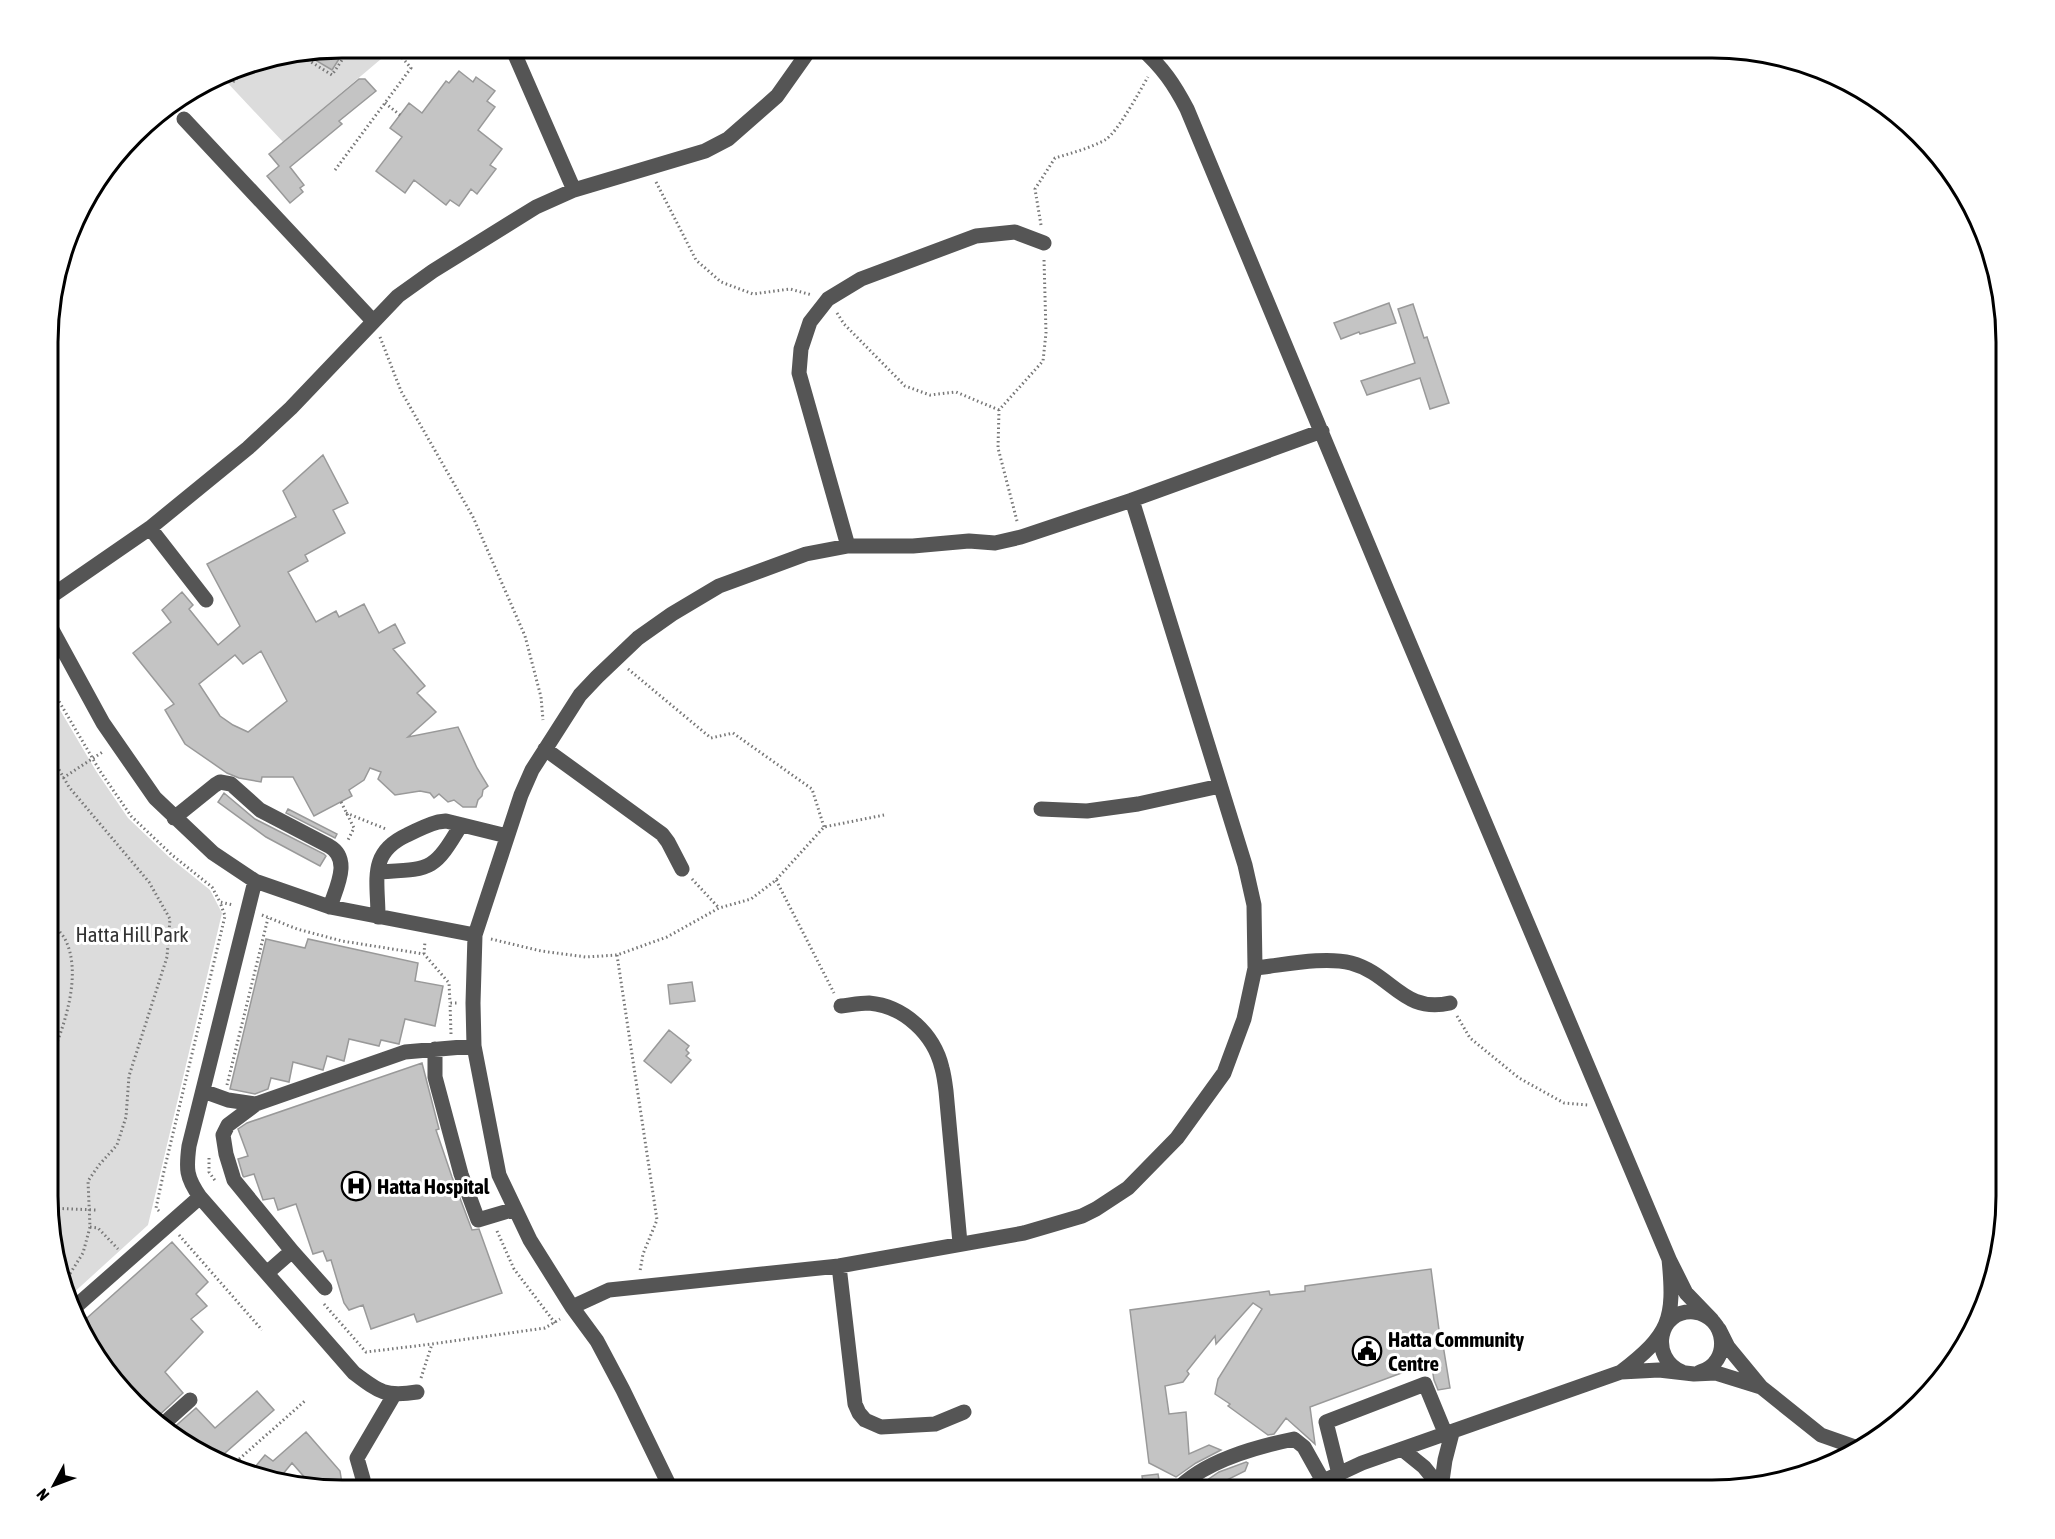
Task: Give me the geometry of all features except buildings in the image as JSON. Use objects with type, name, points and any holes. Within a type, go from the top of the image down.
[{"type":"street","points":[[516,58],[574,190]]},
{"type":"street","points":[[58,591],[150,528],[248,448],[291,408],[398,296],[433,271],[536,207],[574,190],[705,151],[728,139],[777,96],[804,58]]},
{"type":"street","points":[[1152,58],[1172,81],[1188,109],[1605,1106],[1686,1293],[1716,1324],[1728,1347],[1761,1387],[1821,1435],[1848,1445]]},
{"type":"street","points":[[184,119],[374,321]]},
{"type":"street","points":[[848,546],[799,373],[801,349],[810,322],[828,299],[861,279],[976,236],[1015,232],[1044,243]]},
{"type":"street","points":[[667,1480],[624,1390],[597,1341],[572,1307],[530,1240],[499,1175],[474,1046],[472,1003],[475,935],[528,778],[545,749],[580,695],[638,638],[672,614],[719,586],[806,554],[848,546],[913,546],[969,540],[995,543],[1021,537],[1132,500],[1322,431]]},
{"type":"street","points":[[572,1307],[609,1290],[839,1266],[1024,1233],[1082,1216],[1128,1188],[1177,1138],[1224,1073],[1244,1018],[1255,968],[1254,904],[1245,865],[1132,500]]},
{"type":"street","points":[[150,528],[206,600]]},
{"type":"street","points":[[58,641],[103,723],[155,798],[213,853],[255,881],[330,907],[475,935]]},
{"type":"street","points":[[545,749],[662,834],[669,842],[682,869]]},
{"type":"street","points":[[174,818],[215,784],[226,782],[235,787],[260,810],[334,849],[340,857],[342,866],[330,907]]},
{"type":"street","points":[[1041,809],[1087,811],[1138,804],[1220,786]]},
{"type":"street","points":[[378,917],[378,872],[381,856],[385,849],[399,838],[446,821],[507,836]]},
{"type":"street","points":[[378,872],[415,870],[429,866],[446,851],[461,825]]},
{"type":"street","points":[[255,881],[189,1146],[187,1172],[190,1182],[200,1197],[354,1373],[372,1387],[394,1395],[417,1392]]},
{"type":"street","points":[[1255,968],[1331,961],[1352,963],[1374,973],[1415,1003],[1434,1007],[1449,1003]]},
{"type":"street","points":[[841,1006],[869,1003],[896,1009],[918,1025],[933,1044],[942,1066],[946,1091],[960,1243]]},
{"type":"street","points":[[323,1294],[292,1251],[234,1180],[223,1135],[228,1125],[256,1104],[405,1052],[474,1046]]},
{"type":"street","points":[[435,1049],[435,1077],[461,1174],[478,1220],[515,1209]]},
{"type":"street","points":[[203,1091],[256,1104]]},
{"type":"street","points":[[79,1303],[200,1197]]},
{"type":"street","points":[[267,1273],[292,1251]]},
{"type":"street","points":[[1621,1372],[1648,1350],[1667,1324],[1674,1317],[1684,1313],[1694,1312],[1704,1315],[1716,1324],[1722,1338],[1719,1358],[1704,1371],[1689,1373],[1675,1369],[1663,1353],[1662,1333],[1667,1324],[1671,1303],[1669,1258]]},
{"type":"street","points":[[839,1266],[855,1404],[859,1413],[872,1425],[881,1427],[935,1424],[964,1412]]},
{"type":"street","points":[[1325,1480],[1362,1463],[1621,1372],[1659,1370],[1716,1373],[1761,1387]]},
{"type":"street","points":[[1339,1474],[1326,1422],[1425,1384],[1449,1434],[1442,1480]]},
{"type":"street","points":[[363,1480],[357,1458],[394,1395]]},
{"type":"street","points":[[168,1420],[190,1400]]},
{"type":"street","points":[[1188,1480],[1218,1463],[1251,1449],[1293,1439],[1304,1447],[1322,1480]]},
{"type":"street","points":[[1404,1450],[1424,1467],[1435,1480]]},
{"type":"path","points":[[309,61],[332,75],[343,58]]},
{"type":"path","points":[[335,170],[411,68],[402,58]]},
{"type":"path","points":[[1021,537],[998,448],[999,410],[1043,361],[1046,333],[1044,243],[1035,189],[1055,158],[1107,139],[1157,62]]},
{"type":"path","points":[[385,104],[400,115]]},
{"type":"path","points":[[374,321],[401,391],[473,517],[525,636],[541,697],[545,749]]},
{"type":"path","points":[[616,659],[711,738],[733,732],[812,789],[824,827]]},
{"type":"path","points":[[63,778],[117,742]]},
{"type":"path","points":[[58,769],[63,778],[149,882],[170,919],[167,957],[129,1076],[126,1117],[117,1145],[88,1181],[90,1227],[83,1253],[69,1274]]},
{"type":"path","points":[[340,857],[354,828],[341,802]]},
{"type":"path","points":[[346,813],[396,833],[399,838]]},
{"type":"path","points":[[475,935],[541,951],[586,957],[617,955],[667,937],[719,909],[751,899],[776,880],[824,827],[884,815]]},
{"type":"path","points":[[682,869],[719,909]]},
{"type":"path","points":[[776,880],[841,1006]]},
{"type":"path","points":[[224,1098],[268,918]]},
{"type":"path","points":[[58,931],[64,938],[74,964],[68,1011],[58,1038]]},
{"type":"path","points":[[617,955],[657,1220],[643,1254],[638,1287]]},
{"type":"path","points":[[1449,1003],[1470,1038],[1519,1078],[1564,1103],[1605,1106]]},
{"type":"path","points":[[211,1149],[209,1172],[216,1182]]},
{"type":"path","points":[[59,1208],[96,1210]]},
{"type":"path","points":[[90,1227],[98,1228],[128,1260]]},
{"type":"path","points":[[323,1294],[366,1352],[545,1328],[555,1323],[572,1307]]},
{"type":"path","points":[[417,1392],[432,1344]]},
{"type":"path","points":[[238,1460],[306,1400]]},
{"type":"green space","points":[[382,58],[283,142],[228,83],[287,64],[324,59]]},
{"type":"green space","name":"Hatta Hill Park","points":[[58,707],[96,771],[128,818],[169,857],[210,890],[222,913],[148,1225],[75,1291],[64,1252],[58,1196]]},
{"type":"place","name":"Hatta Hospital","points":[[356,1186]]},
{"type":"place","name":"Hatta Community Centre","points":[[1367,1351]]}]
